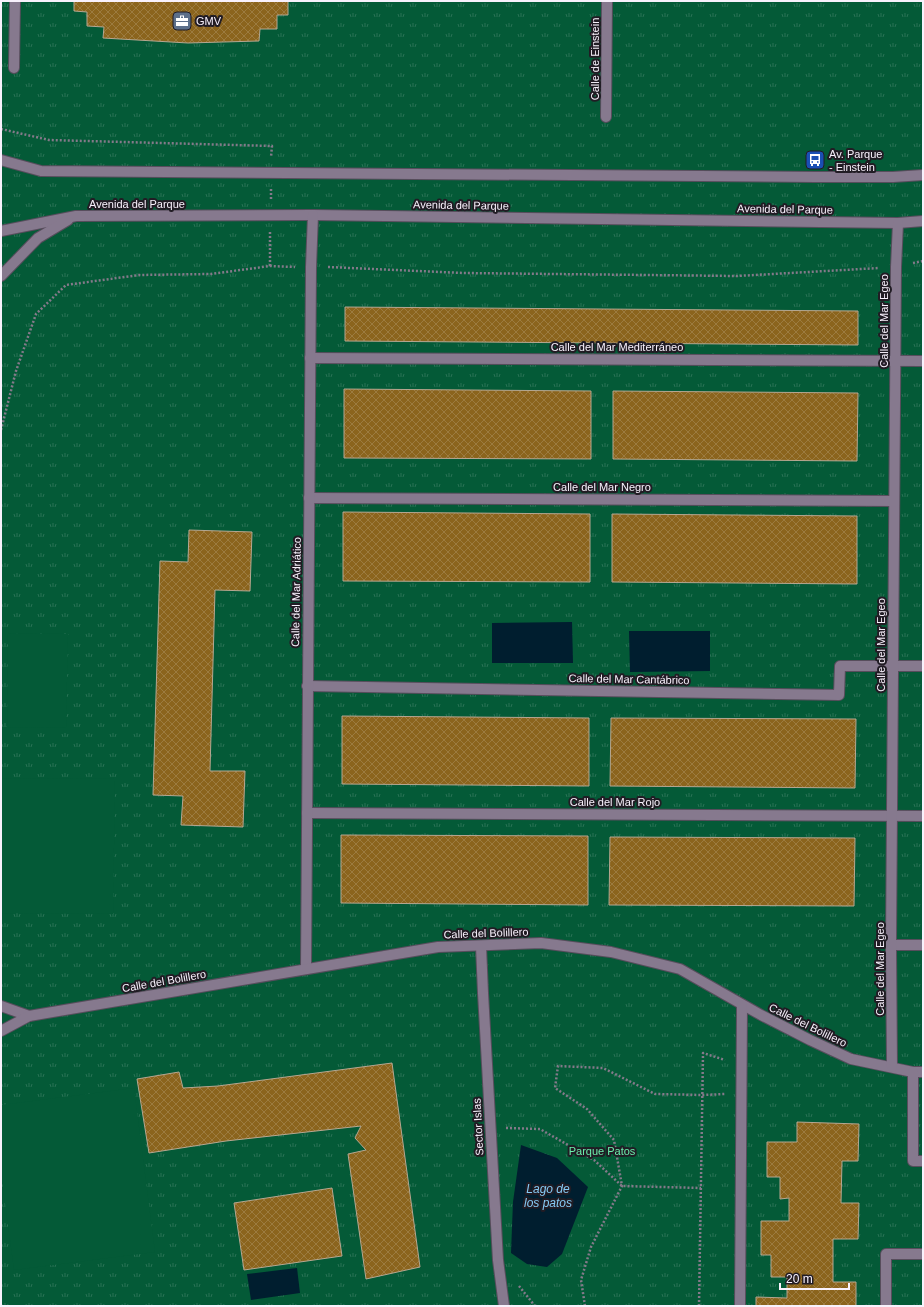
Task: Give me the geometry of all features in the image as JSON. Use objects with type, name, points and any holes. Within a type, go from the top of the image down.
[{"type":"street","points":[[14,68],[15,1]]},
{"type":"street","name":"Calle de Einstein","points":[[606,117],[607,1]]},
{"type":"street","points":[[1,160],[41,171],[808,177],[923,175]]},
{"type":"street","name":"Avenida del Parque","points":[[1,231],[76,216],[313,215],[898,223],[923,221]]},
{"type":"street","name":"Calle del Mar Adriático","points":[[306,969],[310,358],[313,215]]},
{"type":"street","points":[[1,276],[38,238],[76,216]]},
{"type":"street","name":"Calle del Mar Egeo","points":[[892,1067],[891,945],[894,500],[896,267],[898,223]]},
{"type":"street","name":"Calle del Mar Mediterráneo","points":[[310,358],[923,361]]},
{"type":"street","name":"Calle del Mar Negro","points":[[309,498],[894,500]]},
{"type":"street","name":"Calle del Mar Cantábrico","points":[[307,686],[839,694],[840,666],[923,666]]},
{"type":"street","name":"Calle del Mar Rojo","points":[[307,813],[923,816]]},
{"type":"street","name":"Calle del Bolillero","points":[[29,1016],[438,947],[541,943],[611,952],[680,969],[742,1005],[810,1040],[852,1059],[918,1072]]},
{"type":"street","points":[[891,945],[923,945]]},
{"type":"street","name":"Sector Islas","points":[[481,946],[498,1260],[504,1306]]},
{"type":"street","points":[[740,1306],[742,1005]]},
{"type":"street","points":[[1,1006],[29,1016]]},
{"type":"street","points":[[1,1031],[29,1016]]},
{"type":"street","points":[[918,1072],[913,1161],[923,1161]]},
{"type":"street","points":[[886,1306],[886,1254],[923,1254]]},
{"type":"path","points":[[1,430],[16,371],[36,314],[66,285],[139,275],[211,274],[270,266],[463,272],[737,276],[896,267],[923,261]]},
{"type":"path","points":[[699,1306],[703,1052],[731,1062]]},
{"type":"path","points":[[584,1306],[581,1280],[591,1247],[622,1186],[614,1140],[587,1109],[555,1088],[558,1066],[603,1068],[655,1094],[702,1095],[742,1093]]},
{"type":"path","points":[[490,1128],[540,1129],[594,1160],[622,1186],[701,1188]]},
{"type":"green space","name":"Parque Patos","points":[[1,1],[923,1],[923,1306],[1,1306]]},
{"type":"green space","points":[[8,633],[68,634],[66,728],[7,727]]},
{"type":"green space","points":[[1,778],[115,779],[113,914],[1,913]]},
{"type":"green space","points":[[134,1088],[155,1252],[14,1270],[1,1173],[1,1105]]},
{"type":"water","points":[[572,622],[573,663],[492,663],[492,623]]},
{"type":"water","points":[[629,631],[710,631],[710,671],[630,672]]},
{"type":"water","name":"Lago de los patos","points":[[521,1145],[557,1158],[588,1187],[562,1254],[547,1267],[527,1264],[511,1253],[513,1202]]},
{"type":"water","points":[[297,1268],[300,1293],[251,1300],[247,1274]]},
{"type":"building","name":"GMV","points":[[74,1],[288,1],[288,15],[277,15],[277,29],[260,29],[259,41],[188,43],[103,38],[104,27],[87,26],[87,12],[74,11]]},
{"type":"building","points":[[345,307],[858,311],[858,345],[345,341]]},
{"type":"building","points":[[344,389],[591,391],[591,459],[344,458]]},
{"type":"building","points":[[613,391],[858,393],[857,461],[613,459]]},
{"type":"building","points":[[343,512],[590,514],[590,582],[343,581]]},
{"type":"building","points":[[612,514],[857,516],[857,584],[612,582]]},
{"type":"building","points":[[189,530],[252,532],[250,591],[215,590],[210,771],[245,771],[243,827],[181,825],[183,796],[153,795],[160,561],[188,562]]},
{"type":"building","points":[[342,716],[589,718],[589,786],[342,784]]},
{"type":"building","points":[[611,718],[856,719],[855,788],[610,786]]},
{"type":"building","points":[[341,835],[588,836],[588,905],[341,903]]},
{"type":"building","points":[[610,837],[855,838],[854,906],[609,905]]},
{"type":"building","points":[[392,1063],[420,1267],[366,1279],[348,1154],[366,1150],[355,1138],[361,1126],[226,1141],[149,1153],[137,1079],[179,1072],[183,1088],[218,1086]]},
{"type":"building","points":[[797,1122],[859,1124],[858,1161],[842,1161],[841,1203],[859,1203],[858,1239],[833,1239],[833,1282],[856,1282],[856,1306],[756,1306],[756,1297],[787,1298],[787,1277],[771,1277],[771,1255],[761,1255],[761,1221],[789,1221],[789,1198],[780,1199],[780,1177],[767,1177],[767,1142],[797,1142]]},
{"type":"building","points":[[332,1188],[342,1256],[244,1270],[234,1203]]},
{"type":"place","name":"GMV","points":[[182,21]]},
{"type":"place","name":"Av. Parque - Einstein","points":[[815,160]]}]
